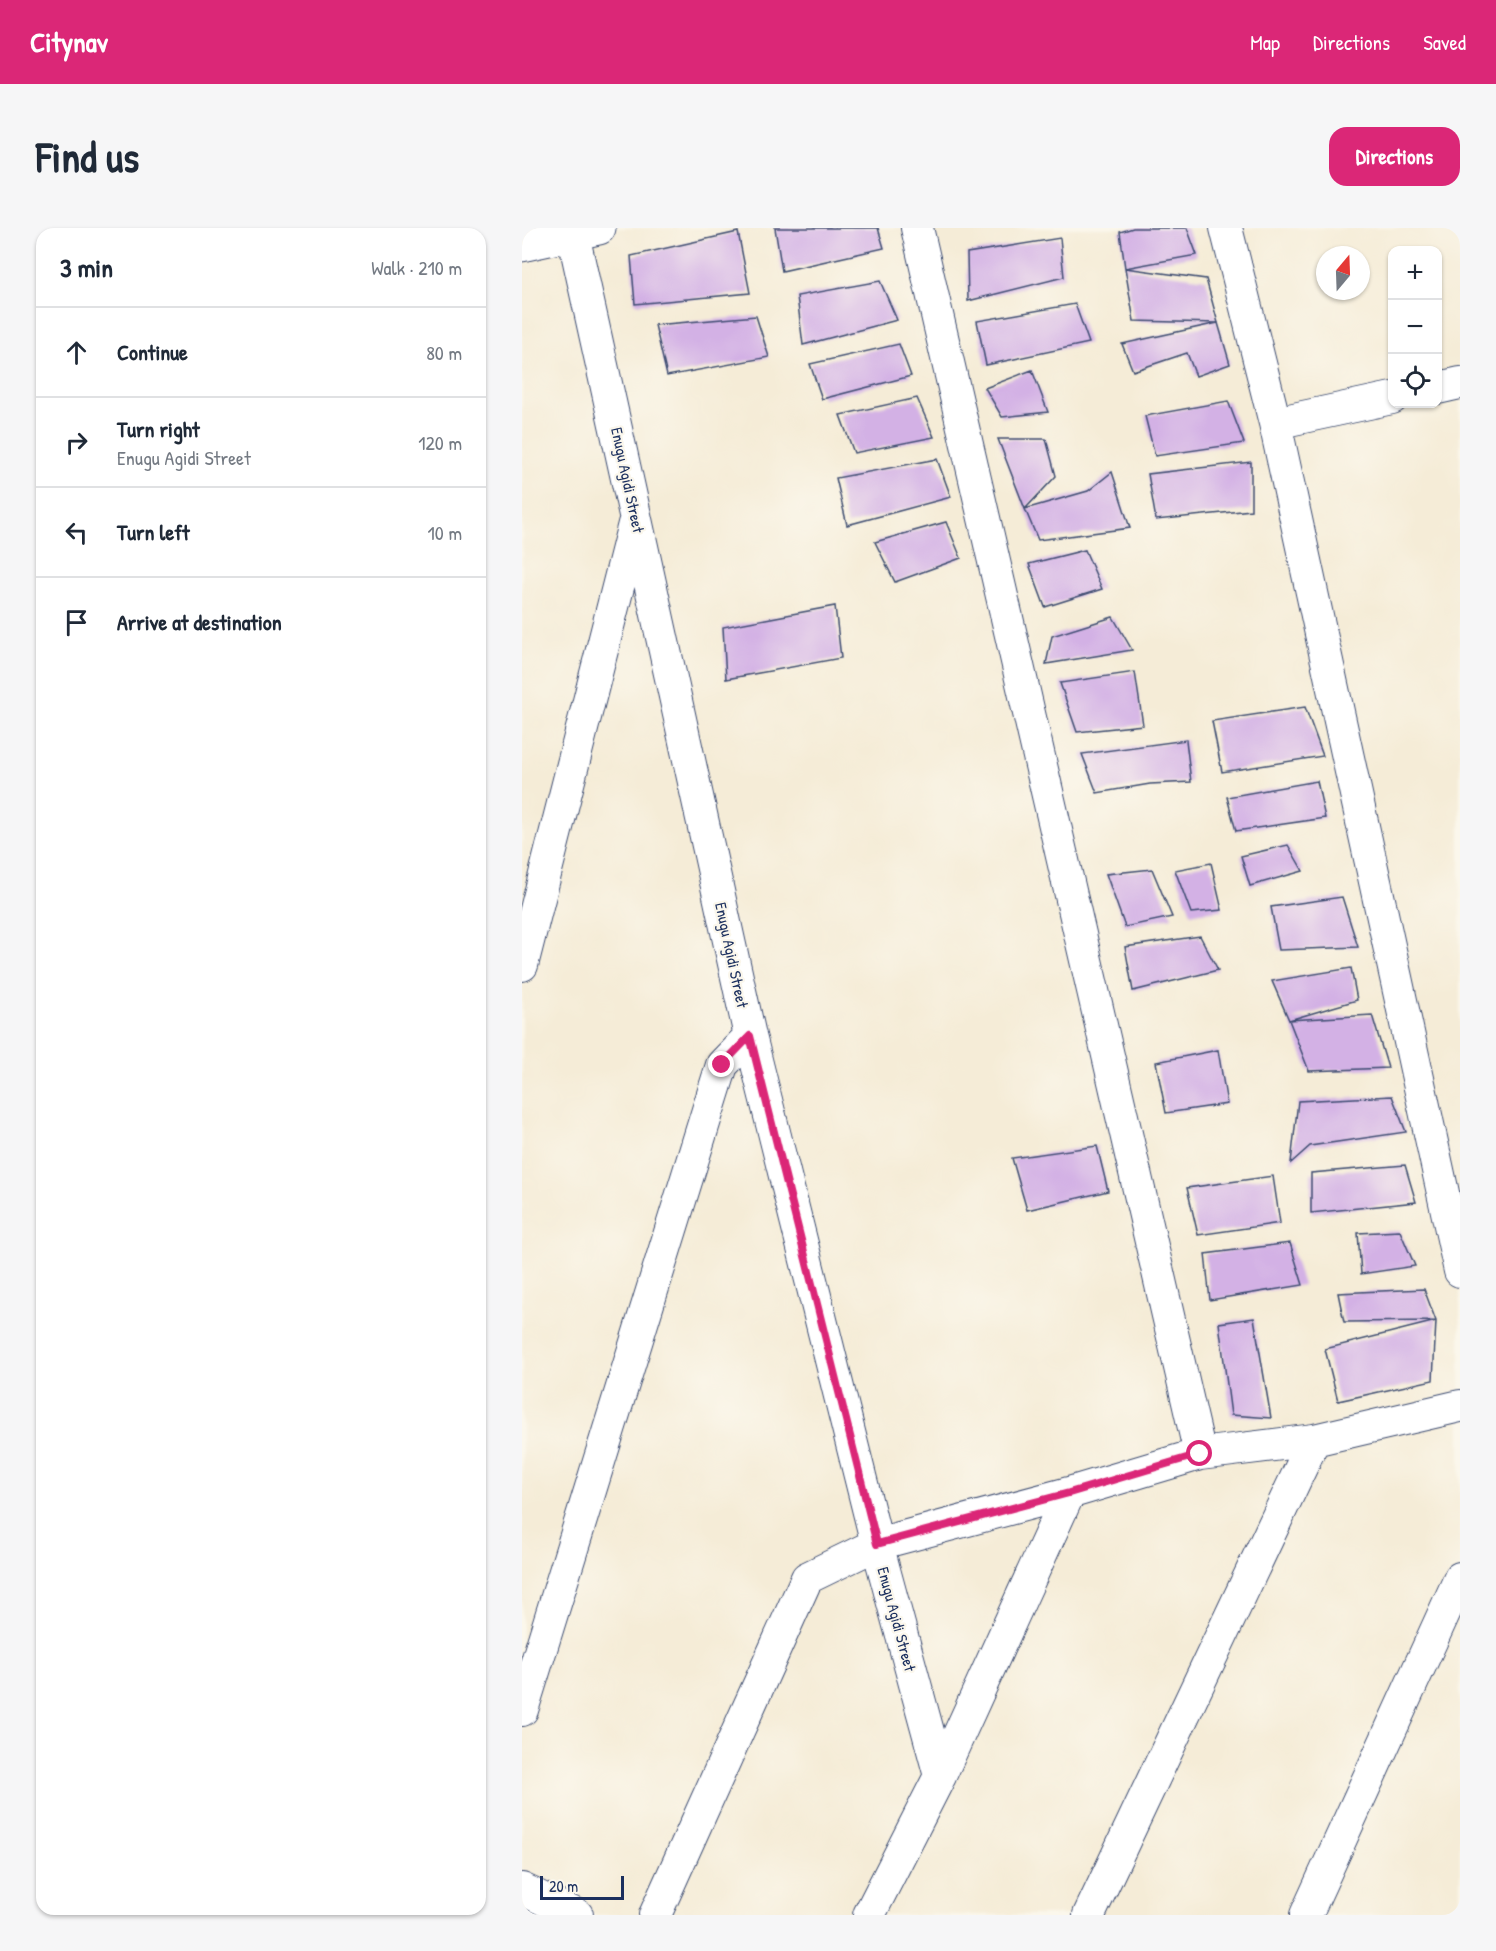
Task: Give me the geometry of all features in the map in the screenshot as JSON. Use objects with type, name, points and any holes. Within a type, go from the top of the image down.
[{"type":"street","points":[[917,228],[1200,1454]]},
{"type":"street","points":[[1226,228],[1275,423],[1460,1271]]},
{"type":"street","points":[[522,245],[586,231]]},
{"type":"street","name":"Enugu Agidi Street","points":[[586,231],[636,517],[750,1036],[877,1544],[940,1776]]},
{"type":"street","points":[[1442,387],[1460,383]]},
{"type":"street","points":[[1275,423],[1388,399]]},
{"type":"street","points":[[522,965],[636,517]]},
{"type":"street","points":[[522,1710],[722,1065],[750,1036]]},
{"type":"street","points":[[655,1915],[807,1578],[877,1544],[1069,1493],[1200,1454],[1314,1440],[1460,1406]]},
{"type":"street","points":[[1089,1915],[1314,1440]]},
{"type":"street","points":[[869,1915],[940,1776],[1069,1493]]},
{"type":"street","points":[[1306,1915],[1460,1578]]},
{"type":"street","points":[[522,1889],[577,1915]]},
{"type":"building","points":[[775,228],[878,228],[884,248],[782,271]]},
{"type":"building","points":[[1133,228],[1187,228],[1197,255],[1125,268],[1120,232]]},
{"type":"building","points":[[738,232],[750,293],[635,304],[631,256]]},
{"type":"building","points":[[1060,238],[1064,277],[968,301],[967,253]]},
{"type":"building","points":[[1125,268],[1206,279],[1218,323],[1134,321]]},
{"type":"building","points":[[880,281],[897,320],[803,345],[797,296]]},
{"type":"building","points":[[1075,304],[1089,343],[986,365],[977,321]]},
{"type":"building","points":[[756,316],[769,357],[667,376],[655,325]]},
{"type":"building","points":[[1218,323],[1230,364],[1196,376],[1187,353],[1133,371],[1122,344]]},
{"type":"building","points":[[899,344],[911,376],[822,399],[810,364]]},
{"type":"building","points":[[1032,370],[1048,412],[1002,417],[985,388]]},
{"type":"building","points":[[917,398],[934,437],[854,453],[840,415]]},
{"type":"building","points":[[1228,401],[1244,443],[1155,456],[1145,416]]},
{"type":"building","points":[[998,439],[1046,439],[1056,476],[1025,509]]},
{"type":"building","points":[[937,459],[951,497],[847,525],[836,478]]},
{"type":"building","points":[[1251,462],[1251,510],[1156,520],[1148,474]]},
{"type":"building","points":[[1112,472],[1130,528],[1038,540],[1025,509],[1088,491]]},
{"type":"building","points":[[946,522],[961,558],[895,582],[875,542]]},
{"type":"building","points":[[1085,550],[1102,589],[1045,607],[1029,564]]},
{"type":"building","points":[[835,606],[841,658],[726,679],[723,627]]},
{"type":"building","points":[[1113,617],[1132,650],[1046,664],[1052,636]]},
{"type":"building","points":[[1135,672],[1143,725],[1077,732],[1060,683]]},
{"type":"building","points":[[1305,707],[1323,756],[1222,772],[1212,721]]},
{"type":"building","points":[[1186,740],[1191,782],[1150,784],[1097,793],[1082,754]]},
{"type":"building","points":[[1317,781],[1325,818],[1236,831],[1227,797]]},
{"type":"building","points":[[1288,845],[1303,871],[1250,886],[1241,856]]},
{"type":"building","points":[[1211,863],[1222,910],[1191,913],[1175,870]]},
{"type":"building","points":[[1152,869],[1172,917],[1125,927],[1106,874]]},
{"type":"building","points":[[1342,897],[1358,947],[1279,950],[1271,907]]},
{"type":"building","points":[[1200,936],[1218,970],[1133,991],[1125,947]]},
{"type":"building","points":[[1351,968],[1357,1000],[1289,1020],[1272,981]]},
{"type":"building","points":[[1372,1015],[1388,1068],[1309,1071],[1289,1020]]},
{"type":"building","points":[[1218,1050],[1227,1104],[1166,1113],[1156,1062]]},
{"type":"building","points":[[1392,1096],[1406,1132],[1310,1146],[1291,1163],[1298,1101]]},
{"type":"building","points":[[1097,1146],[1108,1191],[1027,1210],[1012,1158]]},
{"type":"building","points":[[1405,1165],[1416,1202],[1311,1213],[1311,1173]]},
{"type":"building","points":[[1273,1176],[1280,1223],[1198,1235],[1187,1188]]},
{"type":"building","points":[[1400,1231],[1415,1266],[1361,1274],[1358,1233]]},
{"type":"building","points":[[1290,1243],[1303,1285],[1210,1300],[1205,1254]]},
{"type":"building","points":[[1424,1289],[1436,1321],[1344,1322],[1338,1293]]},
{"type":"building","points":[[1254,1318],[1271,1418],[1231,1415],[1219,1323]]},
{"type":"building","points":[[1436,1321],[1433,1380],[1338,1401],[1325,1349]]},
{"type":"route","points":[[722,1065],[750,1036],[877,1544],[1069,1493],[1200,1454]]}]
